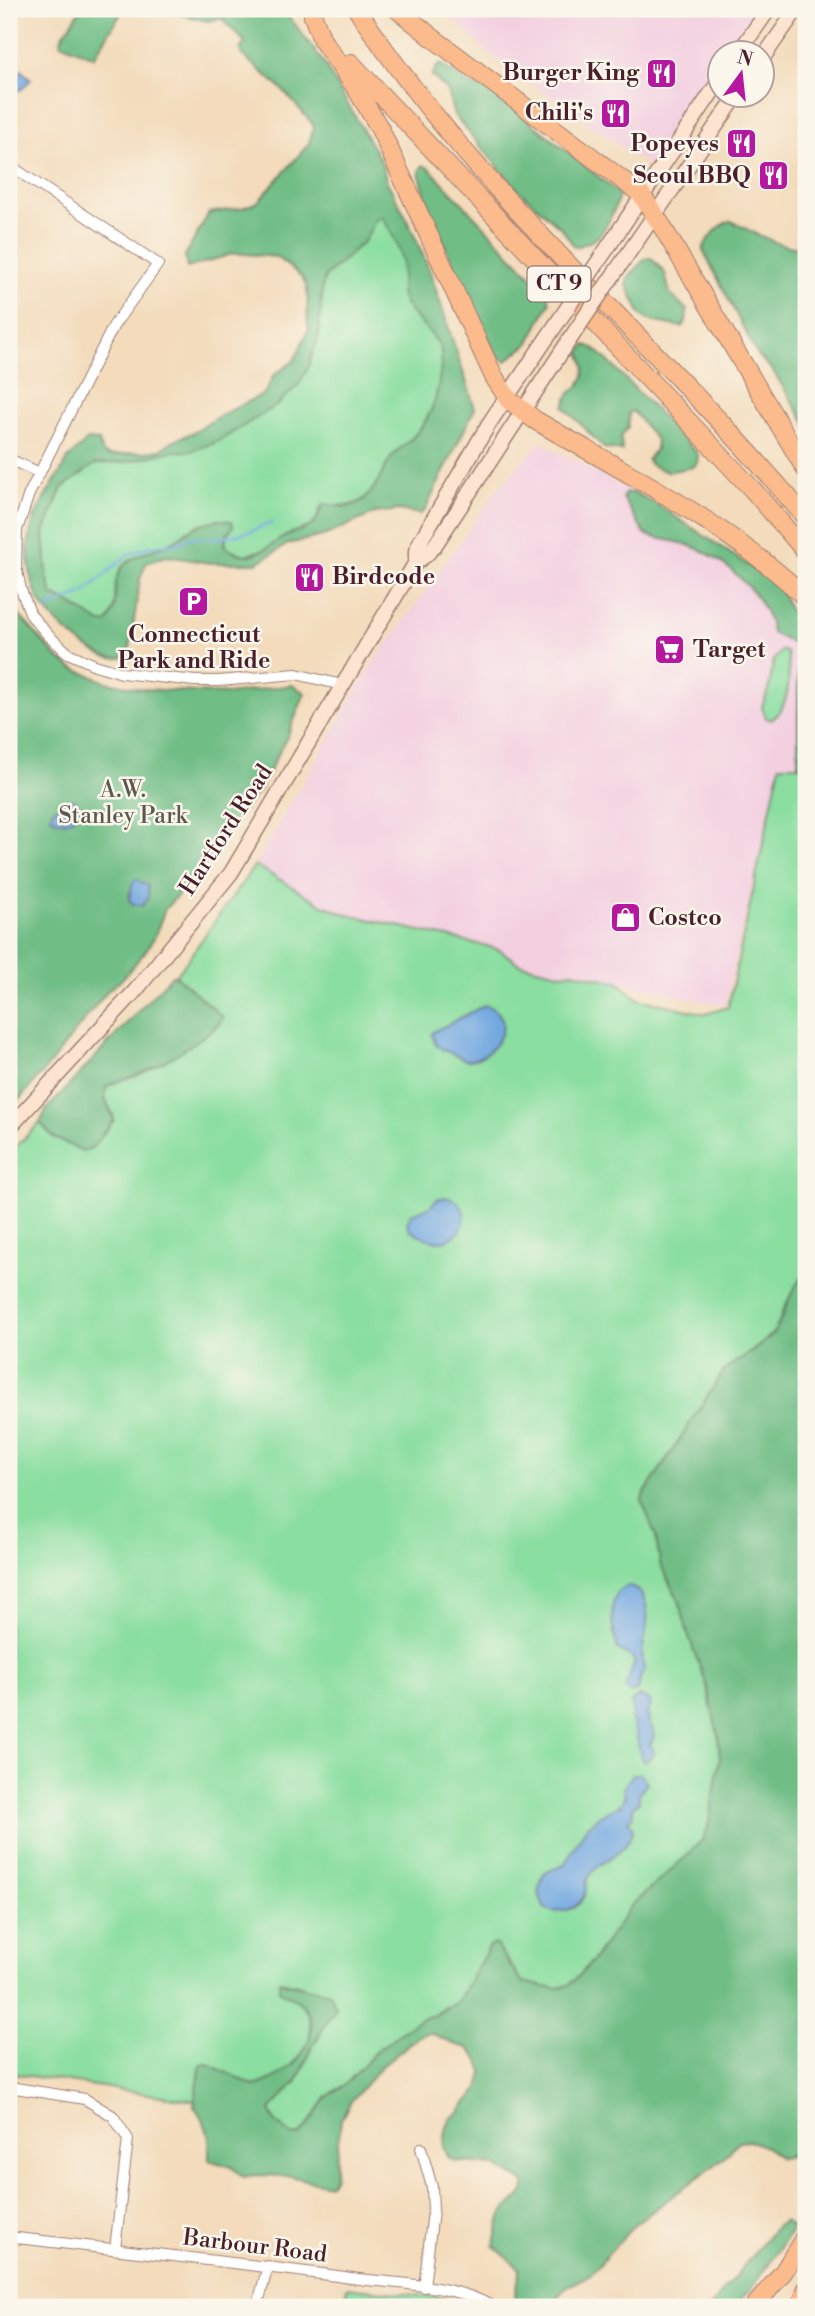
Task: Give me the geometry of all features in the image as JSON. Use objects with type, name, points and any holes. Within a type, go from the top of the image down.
[{"type":"highway","name":"CT 9","points":[[357,9],[401,75],[460,148],[806,518]]},
{"type":"highway","points":[[397,9],[642,196],[806,470]]},
{"type":"highway","name":"CT 9","points":[[311,12],[374,90],[753,490],[806,552]]},
{"type":"highway","points":[[311,12],[322,40],[356,88],[380,129],[494,377],[507,397],[523,412],[717,527],[763,561],[806,598]]},
{"type":"highway","points":[[754,2307],[784,2271],[806,2235]]},
{"type":"highway","points":[[801,2307],[806,2290]]},
{"type":"main road","points":[[749,38],[769,9]]},
{"type":"main road","points":[[775,38],[797,9]]},
{"type":"main road","points":[[755,38],[757,26]]},
{"type":"main road","name":"Hartford Road","points":[[416,562],[417,549],[423,536],[507,397],[706,101]]},
{"type":"main road","name":"Hartford Road","points":[[9,1128],[135,990],[223,883],[416,562],[432,548],[572,336],[728,108]]},
{"type":"street","points":[[9,165],[158,264],[114,325],[29,494],[17,530],[16,566],[21,590],[31,615],[68,653],[122,673],[189,681],[296,674],[342,685]]},
{"type":"street","points":[[9,459],[40,473]]},
{"type":"street","points":[[9,2087],[85,2099],[113,2116],[128,2139],[115,2249]]},
{"type":"street","points":[[421,2148],[432,2187],[433,2211],[424,2287]]},
{"type":"street","name":"Barbour Road","points":[[9,2238],[268,2266],[424,2287],[474,2296],[493,2307]]},
{"type":"street","points":[[257,2307],[268,2266]]},
{"type":"shaded area","points":[[444,9],[757,9],[737,38],[706,38],[706,84],[651,167],[487,52]]},
{"type":"shaded area","points":[[540,442],[633,492],[624,494],[623,498],[642,530],[650,536],[685,544],[721,561],[743,580],[777,636],[796,644],[798,765],[780,766],[725,1006],[572,972],[563,974],[520,964],[491,947],[345,914],[325,906],[255,865],[371,667],[498,489]]},
{"type":"green space","points":[[81,9],[126,9],[94,57],[60,43]]},
{"type":"green space","points":[[158,9],[283,9],[322,60],[381,161],[387,182],[429,269],[475,408],[425,510],[420,514],[399,510],[375,513],[326,535],[288,544],[257,563],[211,563],[166,556],[146,563],[140,579],[129,654],[119,658],[107,657],[80,642],[54,620],[39,600],[30,571],[28,548],[33,522],[67,461],[87,440],[99,441],[102,452],[109,456],[161,450],[172,441],[195,432],[219,416],[262,395],[274,375],[294,361],[309,329],[306,285],[300,276],[277,257],[235,253],[187,268],[185,256],[209,213],[242,208],[258,202],[308,145],[314,128],[283,90],[242,55],[240,50],[245,42],[221,18],[207,21]],"holes":[[[382,217],[402,260],[402,297],[408,309],[438,343],[441,363],[437,392],[429,415],[414,436],[391,458],[368,495],[354,505],[345,507],[324,504],[310,527],[285,536],[252,555],[234,552],[224,545],[233,526],[232,522],[217,520],[194,527],[175,541],[136,557],[124,566],[117,577],[114,609],[107,623],[101,623],[52,595],[47,578],[44,531],[62,488],[95,464],[125,462],[173,451],[191,451],[217,442],[276,406],[298,385],[307,370],[319,335],[325,277],[365,240],[376,219]]]},
{"type":"green space","points":[[441,64],[466,83],[492,91],[616,191],[619,197],[612,214],[595,239],[574,246],[562,229],[516,188],[454,115],[447,90],[432,76]]},
{"type":"green space","points":[[423,165],[430,169],[547,293],[550,302],[528,344],[506,361],[497,355],[480,324],[430,212],[419,172]]},
{"type":"green space","points":[[382,217],[401,254],[405,302],[412,314],[438,342],[442,371],[438,395],[427,417],[414,436],[391,458],[369,494],[352,504],[320,508],[317,519],[311,526],[292,533],[270,548],[244,555],[226,547],[226,536],[233,526],[232,522],[217,521],[194,528],[175,541],[140,555],[123,566],[108,623],[101,623],[52,595],[47,578],[44,531],[62,488],[95,464],[125,462],[173,451],[191,451],[298,385],[322,300],[325,277],[365,240],[376,219]]},
{"type":"green space","points":[[731,221],[779,244],[806,246],[806,423],[773,371],[757,354],[703,250],[714,232]]},
{"type":"green space","points":[[651,258],[665,273],[670,294],[687,310],[686,322],[682,327],[651,321],[641,315],[627,285],[627,279],[645,259]]},
{"type":"green space","points":[[586,345],[594,348],[608,361],[698,454],[697,463],[693,467],[667,472],[651,465],[647,460],[656,449],[656,440],[633,411],[629,413],[628,427],[621,437],[622,451],[604,448],[564,407],[569,394],[584,376],[580,352]]},
{"type":"green space","points":[[633,492],[658,505],[778,585],[789,609],[806,633],[806,769],[798,765],[798,661],[795,644],[772,633],[762,605],[729,568],[688,545],[645,534],[623,498],[624,494]]},
{"type":"green space","name":"A.W. Stanley Park","points":[[9,613],[17,613],[57,657],[72,668],[106,682],[142,689],[228,694],[292,685],[305,693],[287,737],[258,792],[229,828],[205,865],[165,909],[155,936],[145,952],[122,979],[108,990],[9,1111]]},
{"type":"green space","points":[[782,650],[787,653],[788,690],[782,707],[771,720],[766,718],[762,707],[774,660]]},
{"type":"green space","points":[[780,765],[798,765],[806,769],[806,1274],[787,1302],[773,1333],[724,1371],[642,1501],[656,1534],[658,1552],[670,1585],[679,1600],[706,1683],[718,1735],[720,1758],[708,1828],[703,1839],[631,1906],[597,1955],[569,1985],[557,1988],[522,1982],[506,1958],[467,1984],[460,1999],[453,2005],[444,2007],[435,2015],[420,2019],[376,2051],[349,2081],[327,2097],[299,2135],[293,2136],[276,2123],[270,2110],[297,2081],[330,2014],[300,1985],[280,1981],[279,1990],[297,2000],[305,2009],[310,2024],[309,2040],[294,2064],[278,2077],[260,2085],[240,2082],[201,2065],[195,2101],[9,2073],[9,1153],[40,1123],[54,1138],[83,1151],[101,1136],[114,1116],[105,1099],[105,1087],[171,1055],[217,1025],[223,1017],[176,976],[255,865],[325,906],[345,914],[491,947],[520,964],[618,982],[638,999],[706,1014],[728,1007]]},
{"type":"green space","points":[[172,975],[223,1017],[219,1023],[200,1039],[161,1063],[106,1087],[105,1099],[114,1120],[92,1148],[83,1151],[54,1138],[40,1123],[46,1110]]},
{"type":"green space","points":[[806,1274],[806,1759],[801,1772],[806,1781],[806,2139],[792,2154],[780,2158],[761,2145],[739,2141],[724,2158],[635,2224],[591,2274],[566,2287],[549,2307],[516,2307],[520,2269],[494,2246],[503,2213],[524,2192],[525,2182],[494,2165],[455,2161],[449,2158],[444,2148],[450,2119],[479,2088],[483,2073],[478,2059],[468,2048],[430,2032],[419,2036],[381,2067],[351,2101],[341,2119],[334,2179],[324,2184],[290,2176],[243,2177],[232,2167],[209,2160],[209,2136],[203,2119],[194,2106],[201,2065],[209,2064],[254,2086],[266,2082],[299,2058],[310,2035],[306,2009],[297,2000],[279,1990],[280,1982],[330,1993],[336,2007],[313,2045],[297,2081],[270,2110],[276,2123],[293,2136],[299,2135],[327,2097],[349,2081],[376,2051],[420,2019],[435,2015],[458,2001],[489,1947],[494,1944],[497,1946],[522,1982],[557,1988],[569,1985],[597,1955],[631,1906],[703,1839],[708,1828],[720,1758],[718,1735],[706,1683],[679,1600],[660,1564],[656,1537],[642,1501],[724,1371],[773,1333],[794,1288]]},
{"type":"green space","points":[[784,2221],[791,2226],[791,2232],[750,2290],[733,2307],[710,2307],[774,2229]]},
{"type":"green space","points":[[347,2287],[449,2299],[443,2299],[437,2307],[344,2307]]},
{"type":"water","points":[[21,70],[31,79],[22,89],[9,95],[9,82],[13,74]]},
{"type":"water","points":[[67,799],[75,799],[79,806],[74,818],[64,822],[51,818],[52,811]]},
{"type":"water","points":[[136,879],[148,886],[148,897],[142,906],[129,900],[132,884]]},
{"type":"water","points":[[485,1005],[496,1011],[502,1019],[503,1028],[500,1038],[485,1054],[466,1060],[436,1045],[433,1032]]},
{"type":"water","points":[[445,1197],[455,1200],[464,1214],[464,1222],[455,1236],[436,1241],[410,1230],[407,1223],[411,1214],[430,1207],[437,1199]]},
{"type":"water","points":[[630,1586],[643,1597],[647,1613],[642,1653],[645,1670],[641,1675],[638,1690],[630,1693],[625,1688],[635,1662],[632,1657],[618,1649],[612,1612],[617,1595]]},
{"type":"water","points":[[639,1696],[650,1701],[651,1706],[647,1711],[655,1734],[650,1745],[653,1756],[644,1762],[631,1719],[634,1712],[631,1702]]},
{"type":"water","points":[[633,1774],[641,1774],[647,1783],[639,1794],[639,1801],[633,1807],[633,1816],[628,1820],[633,1829],[625,1845],[592,1872],[587,1880],[583,1899],[574,1907],[562,1911],[544,1908],[538,1891],[544,1873],[564,1865],[586,1828],[600,1815],[619,1806],[625,1796],[623,1788]]},
{"type":"waterway","points":[[47,609],[85,592],[127,555],[151,546],[179,543],[193,537],[219,538],[245,533],[272,523]]},
{"type":"waterway","points":[[9,630],[16,623]]},
{"type":"place","name":"Burger King","points":[[662,73]]},
{"type":"place","name":"Chili's","points":[[616,113]]},
{"type":"place","name":"Popeyes","points":[[742,144]]},
{"type":"place","name":"Seoul BBQ","points":[[774,176]]},
{"type":"place","name":"Birdcode","points":[[309,577]]},
{"type":"place","name":"Connecticut Park and Ride","points":[[194,601]]},
{"type":"place","name":"Target","points":[[670,650]]},
{"type":"place","name":"Costco","points":[[625,918]]}]
